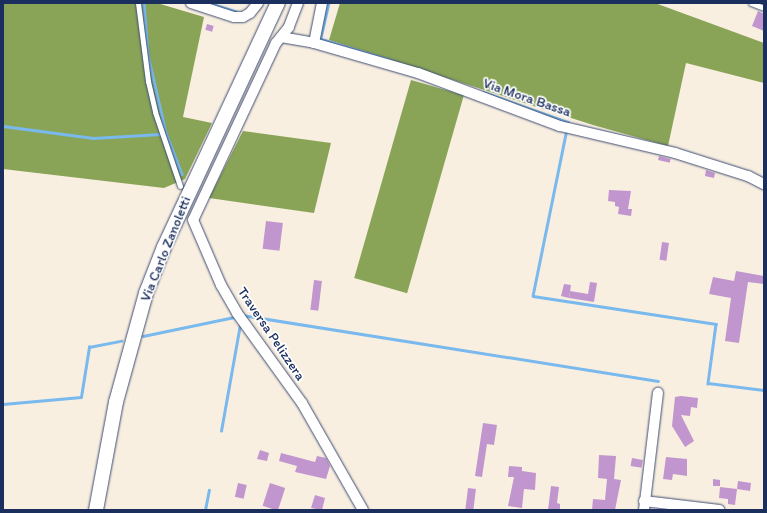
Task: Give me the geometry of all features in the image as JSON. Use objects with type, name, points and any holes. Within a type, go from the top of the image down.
[{"type":"main road","name":"Via Carlo Zanoletti","points":[[96,510],[116,402],[146,293],[164,247],[278,3]]},
{"type":"street","points":[[191,3],[234,17],[243,17],[250,13],[258,3]]},
{"type":"street","points":[[281,37],[289,27],[298,3]]},
{"type":"street","points":[[314,43],[322,3]]},
{"type":"street","name":"Via Mora Bassa","points":[[281,37],[314,43],[418,74],[567,127],[675,153],[748,176],[764,184]]},
{"type":"street","name":"Traversa Pelizzera","points":[[281,37],[193,220],[221,285],[237,313],[302,403],[363,510]]},
{"type":"street","points":[[658,393],[644,506],[719,510]]},
{"type":"lane","points":[[138,3],[148,81],[162,137],[180,186]]},
{"type":"lane","points":[[751,3],[764,8]]},
{"type":"green space","points":[[3,3],[157,3],[204,17],[183,117],[212,123],[185,179],[164,188],[3,169]]},
{"type":"green space","points":[[340,3],[655,3],[764,43],[764,83],[686,63],[668,146],[593,125],[329,40]]},
{"type":"green space","points":[[411,80],[464,95],[407,293],[354,278]]},
{"type":"green space","points":[[243,131],[331,143],[314,213],[209,198]]},
{"type":"building","points":[[758,11],[764,14],[764,31],[752,26]]},
{"type":"building","points":[[207,24],[214,26],[212,32],[205,30]]},
{"type":"building","points":[[659,156],[671,159],[670,163],[658,160]]},
{"type":"building","points":[[706,170],[715,173],[714,178],[705,176]]},
{"type":"building","points":[[609,190],[631,191],[628,209],[632,209],[631,216],[618,214],[619,207],[615,206],[615,202],[608,201]]},
{"type":"building","points":[[266,221],[283,223],[279,251],[263,249]]},
{"type":"building","points":[[662,242],[669,243],[666,261],[659,260]]},
{"type":"building","points":[[736,271],[764,276],[764,284],[748,282],[739,343],[725,341],[731,298],[709,294],[713,277],[734,281]]},
{"type":"building","points":[[314,280],[322,281],[318,311],[310,310]]},
{"type":"building","points":[[590,282],[597,283],[594,302],[569,298],[570,291],[588,294]]},
{"type":"building","points":[[564,284],[571,285],[569,298],[561,296]]},
{"type":"building","points":[[681,396],[698,398],[697,408],[691,407],[690,416],[681,415],[694,441],[685,447],[672,426],[675,397]]},
{"type":"building","points":[[483,423],[497,425],[494,445],[487,444],[482,477],[475,476]]},
{"type":"building","points":[[260,450],[269,453],[267,461],[257,459]]},
{"type":"building","points":[[281,453],[315,462],[317,456],[326,458],[330,466],[326,479],[295,472],[297,466],[279,461]]},
{"type":"building","points":[[599,455],[616,456],[614,479],[621,480],[615,510],[592,510],[593,499],[605,500],[607,479],[598,478]]},
{"type":"building","points":[[666,457],[687,459],[687,476],[673,474],[672,480],[663,479]]},
{"type":"building","points":[[632,458],[643,460],[641,468],[631,466]]},
{"type":"building","points":[[509,466],[522,467],[522,471],[536,473],[535,490],[524,489],[522,508],[508,506],[514,477],[508,477]]},
{"type":"building","points":[[713,479],[720,480],[720,486],[713,486]]},
{"type":"building","points":[[738,481],[751,483],[750,491],[737,489]]},
{"type":"building","points":[[238,483],[247,485],[244,499],[235,497]]},
{"type":"building","points":[[270,483],[285,488],[278,510],[263,506]]},
{"type":"building","points":[[551,486],[559,487],[557,503],[560,504],[560,510],[548,510]]},
{"type":"building","points":[[720,487],[737,489],[735,505],[728,504],[728,499],[719,498]]},
{"type":"building","points":[[468,488],[476,489],[473,510],[465,510]]},
{"type":"building","points":[[315,495],[325,498],[322,510],[311,508]]},
{"type":"waterway","points":[[144,3],[148,55],[166,133],[182,174]]},
{"type":"waterway","points":[[209,3],[236,11]]},
{"type":"waterway","points":[[329,3],[321,39],[391,60]]},
{"type":"waterway","points":[[483,92],[568,122],[568,124]]},
{"type":"waterway","points":[[3,126],[93,138],[161,134]]},
{"type":"waterway","points":[[567,129],[533,296],[716,324],[708,383],[764,390]]},
{"type":"waterway","points":[[242,315],[658,381]]},
{"type":"waterway","points":[[143,336],[235,317]]},
{"type":"waterway","points":[[221,431],[240,324]]},
{"type":"waterway","points":[[3,404],[81,397],[89,347],[121,341]]},
{"type":"waterway","points":[[205,510],[209,490]]}]
